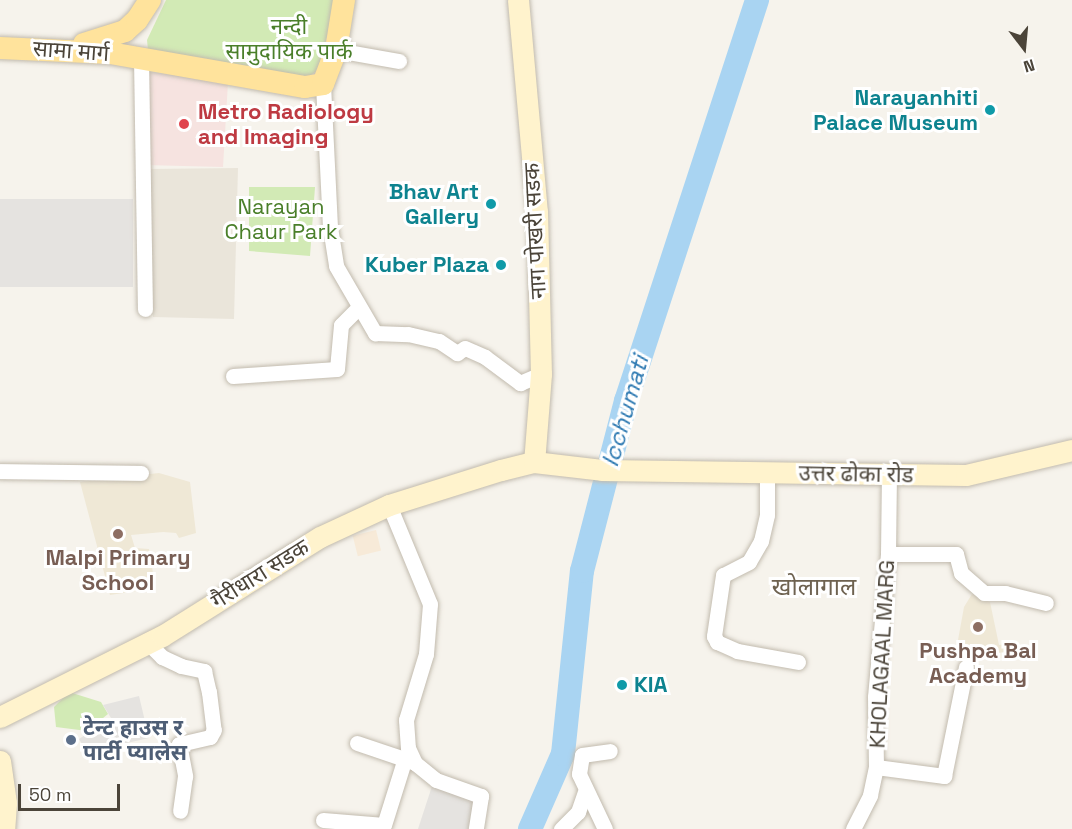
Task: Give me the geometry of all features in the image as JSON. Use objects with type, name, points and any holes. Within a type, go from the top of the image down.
[{"type":"main road","points":[[32,48],[110,38],[133,24],[150,0]]},
{"type":"main road","points":[[141,58],[143,38],[158,0]]},
{"type":"main road","points":[[323,84],[336,50],[344,0]]},
{"type":"main road","name":"नाग पोखरी सडक","points":[[519,0],[537,211],[541,374],[534,462]]},
{"type":"main road","name":"सामा मार्ग","points":[[0,48],[32,48],[141,58],[305,87],[323,84]]},
{"type":"main road","name":"उत्तर ढोका रोड","points":[[534,462],[602,470],[966,475],[1072,450]]},
{"type":"main road","name":"गैरीधारा सडक","points":[[0,717],[148,643],[320,537],[389,505],[534,462]]},
{"type":"main road","points":[[0,761],[6,803],[4,829]]},
{"type":"street","points":[[336,50],[399,61]]},
{"type":"street","points":[[141,58],[145,309]]},
{"type":"street","points":[[323,84],[330,226],[336,266],[358,308],[375,333],[408,333],[439,341],[457,353],[465,348],[485,357],[520,383],[541,374]]},
{"type":"street","points":[[233,376],[337,369],[341,325],[358,308]]},
{"type":"street","points":[[0,471],[141,473]]},
{"type":"street","points":[[767,474],[767,515],[762,541],[749,562],[723,575],[714,636],[717,642],[737,651],[798,662]]},
{"type":"street","name":"KHOLAGAAL MARG","points":[[854,829],[870,795],[876,767],[875,697],[888,554],[890,475]]},
{"type":"street","points":[[323,820],[384,825],[410,760],[404,735],[426,654],[430,604],[389,505]]},
{"type":"street","points":[[888,554],[956,554],[961,573],[984,593],[1005,593],[1046,603]]},
{"type":"street","points":[[148,643],[162,657],[181,666],[204,671],[209,692],[214,730],[210,737],[179,744],[185,776],[180,811]]},
{"type":"street","points":[[876,767],[944,776],[966,668]]},
{"type":"street","points":[[357,743],[410,760],[447,786],[481,796],[477,829]]},
{"type":"street","points":[[605,829],[585,792],[579,774],[582,755],[610,751]]},
{"type":"street","points":[[561,829],[579,812],[585,792]]},
{"type":"shaded area","name":"Metro Radiology and Imaging","points":[[142,71],[228,82],[223,167],[144,165]]},
{"type":"shaded area","points":[[238,168],[234,319],[153,317],[146,245],[148,169]]},
{"type":"shaded area","points":[[0,199],[133,199],[133,287],[0,287]]},
{"type":"shaded area","name":"Malpi Primary School","points":[[159,473],[190,482],[196,533],[179,538],[176,533],[163,532],[131,535],[135,548],[149,549],[153,573],[150,589],[110,595],[80,482]]},
{"type":"shaded area","points":[[376,530],[381,550],[358,556],[353,536]]},
{"type":"shaded area","name":"Pushpa Bal Academy","points":[[972,594],[990,602],[999,645],[1018,642],[1009,659],[960,654],[958,640],[964,607]]},
{"type":"shaded area","points":[[139,696],[149,738],[87,752],[79,739],[111,718],[103,705]]},
{"type":"shaded area","points":[[433,783],[477,799],[468,829],[418,829]]},
{"type":"green space","name":"नन्दी सामुदायिक पार्क","points":[[166,0],[337,0],[318,70],[307,78],[148,50],[147,40]]},
{"type":"green space","name":"Narayan Chaur Park","points":[[249,187],[315,187],[310,256],[249,251]]},
{"type":"green space","points":[[69,692],[101,702],[108,714],[87,731],[56,727],[54,707]]},
{"type":"waterway","name":"Icchumati","points":[[530,829],[563,754],[582,571],[626,401],[757,0]]},
{"type":"place","name":"Narayanhiti Palace Museum","points":[[990,110]]},
{"type":"place","name":"Metro Radiology and Imaging","points":[[184,124]]},
{"type":"place","name":"Bhav Art Gallery","points":[[491,204]]},
{"type":"place","name":"Kuber Plaza","points":[[501,265]]},
{"type":"place","name":"Malpi Primary School","points":[[118,534]]},
{"type":"place","name":"Pushpa Bal Academy","points":[[978,627]]},
{"type":"place","name":"KIA","points":[[622,685]]},
{"type":"place","name":"टेन्ट हाउस र पार्टी प्यालेस","points":[[71,740]]},
{"type":"district","name":"खोलागाल","points":[[814,587]]}]
